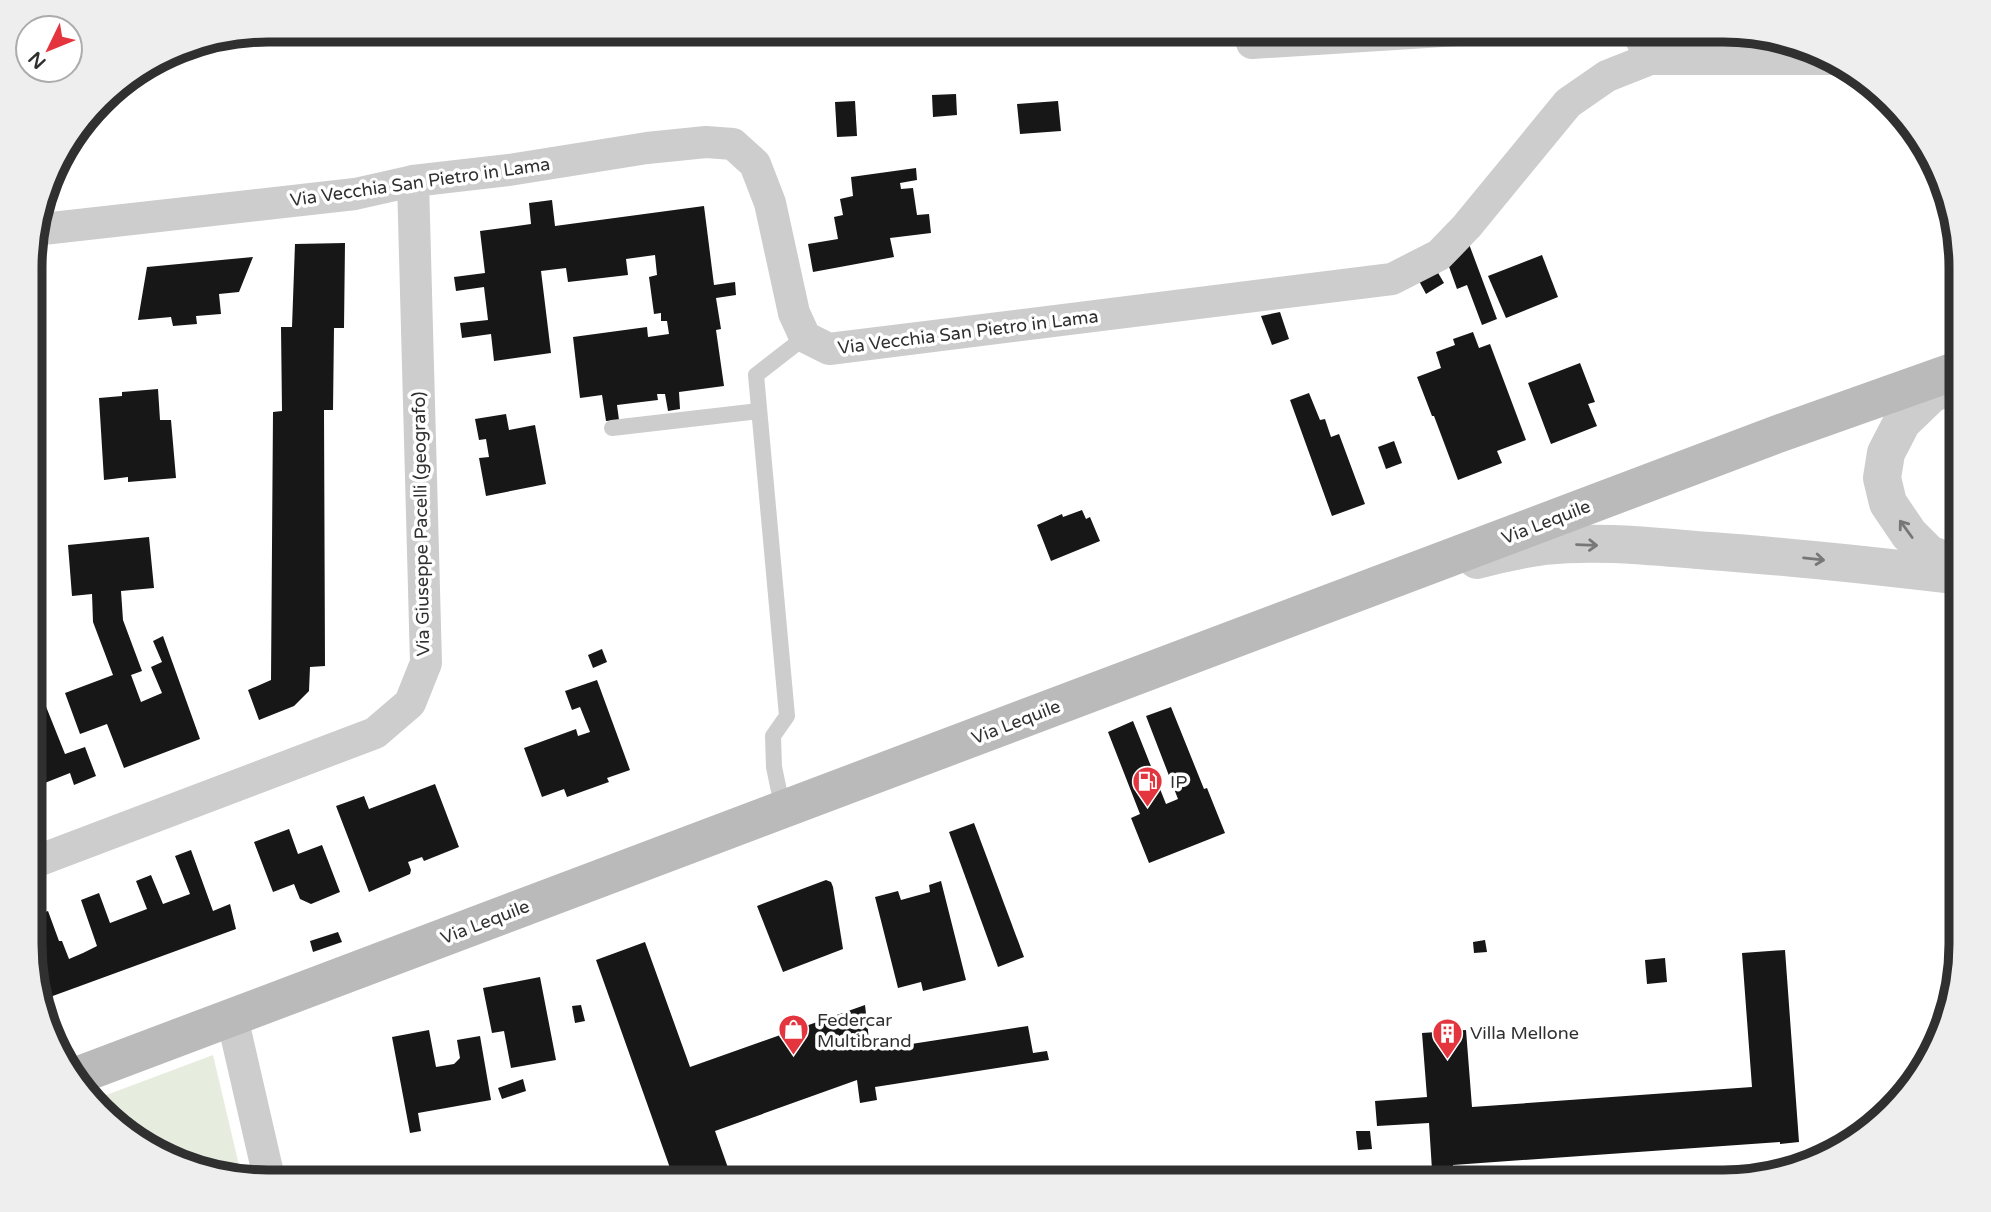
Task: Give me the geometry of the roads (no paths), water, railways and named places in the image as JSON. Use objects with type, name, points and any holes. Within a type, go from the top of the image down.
[{"type":"main road","name":"Via Lequile","points":[[83,1074],[1774,435],[1949,373]]},
{"type":"street","points":[[1252,43],[1268,42]]},
{"type":"street","points":[[1642,42],[1650,59]]},
{"type":"street","name":"Via Vecchia San Pietro in Lama","points":[[46,229],[355,194],[413,181],[509,170],[647,148],[706,142],[733,144],[755,164],[759,173],[770,203],[794,313],[805,337],[829,349],[1392,279],[1439,255],[1467,226],[1567,103],[1607,76],[1650,59],[1810,59]]},
{"type":"street","name":"Via Giuseppe Pacelli (geografo)","points":[[42,859],[375,733],[410,703],[426,663],[413,181]]},
{"type":"street","points":[[1949,385],[1930,396],[1902,422],[1886,453],[1882,478],[1888,503],[1909,534],[1929,554],[1949,562]]},
{"type":"street","points":[[1376,586],[1501,554],[1544,546],[1575,544],[1805,558],[1949,575]]},
{"type":"street","points":[[232,1017],[267,1170]]},
{"type":"lane","points":[[783,810],[774,767],[773,736],[787,716],[756,375],[805,337]]},
{"type":"lane","points":[[612,428],[760,411]]},
{"type":"place","name":"IP","points":[[1147,809]]},
{"type":"place","name":"Federcar Multibrand","points":[[794,1057]]},
{"type":"place","name":"Villa Mellone","points":[[1447,1060]]}]
